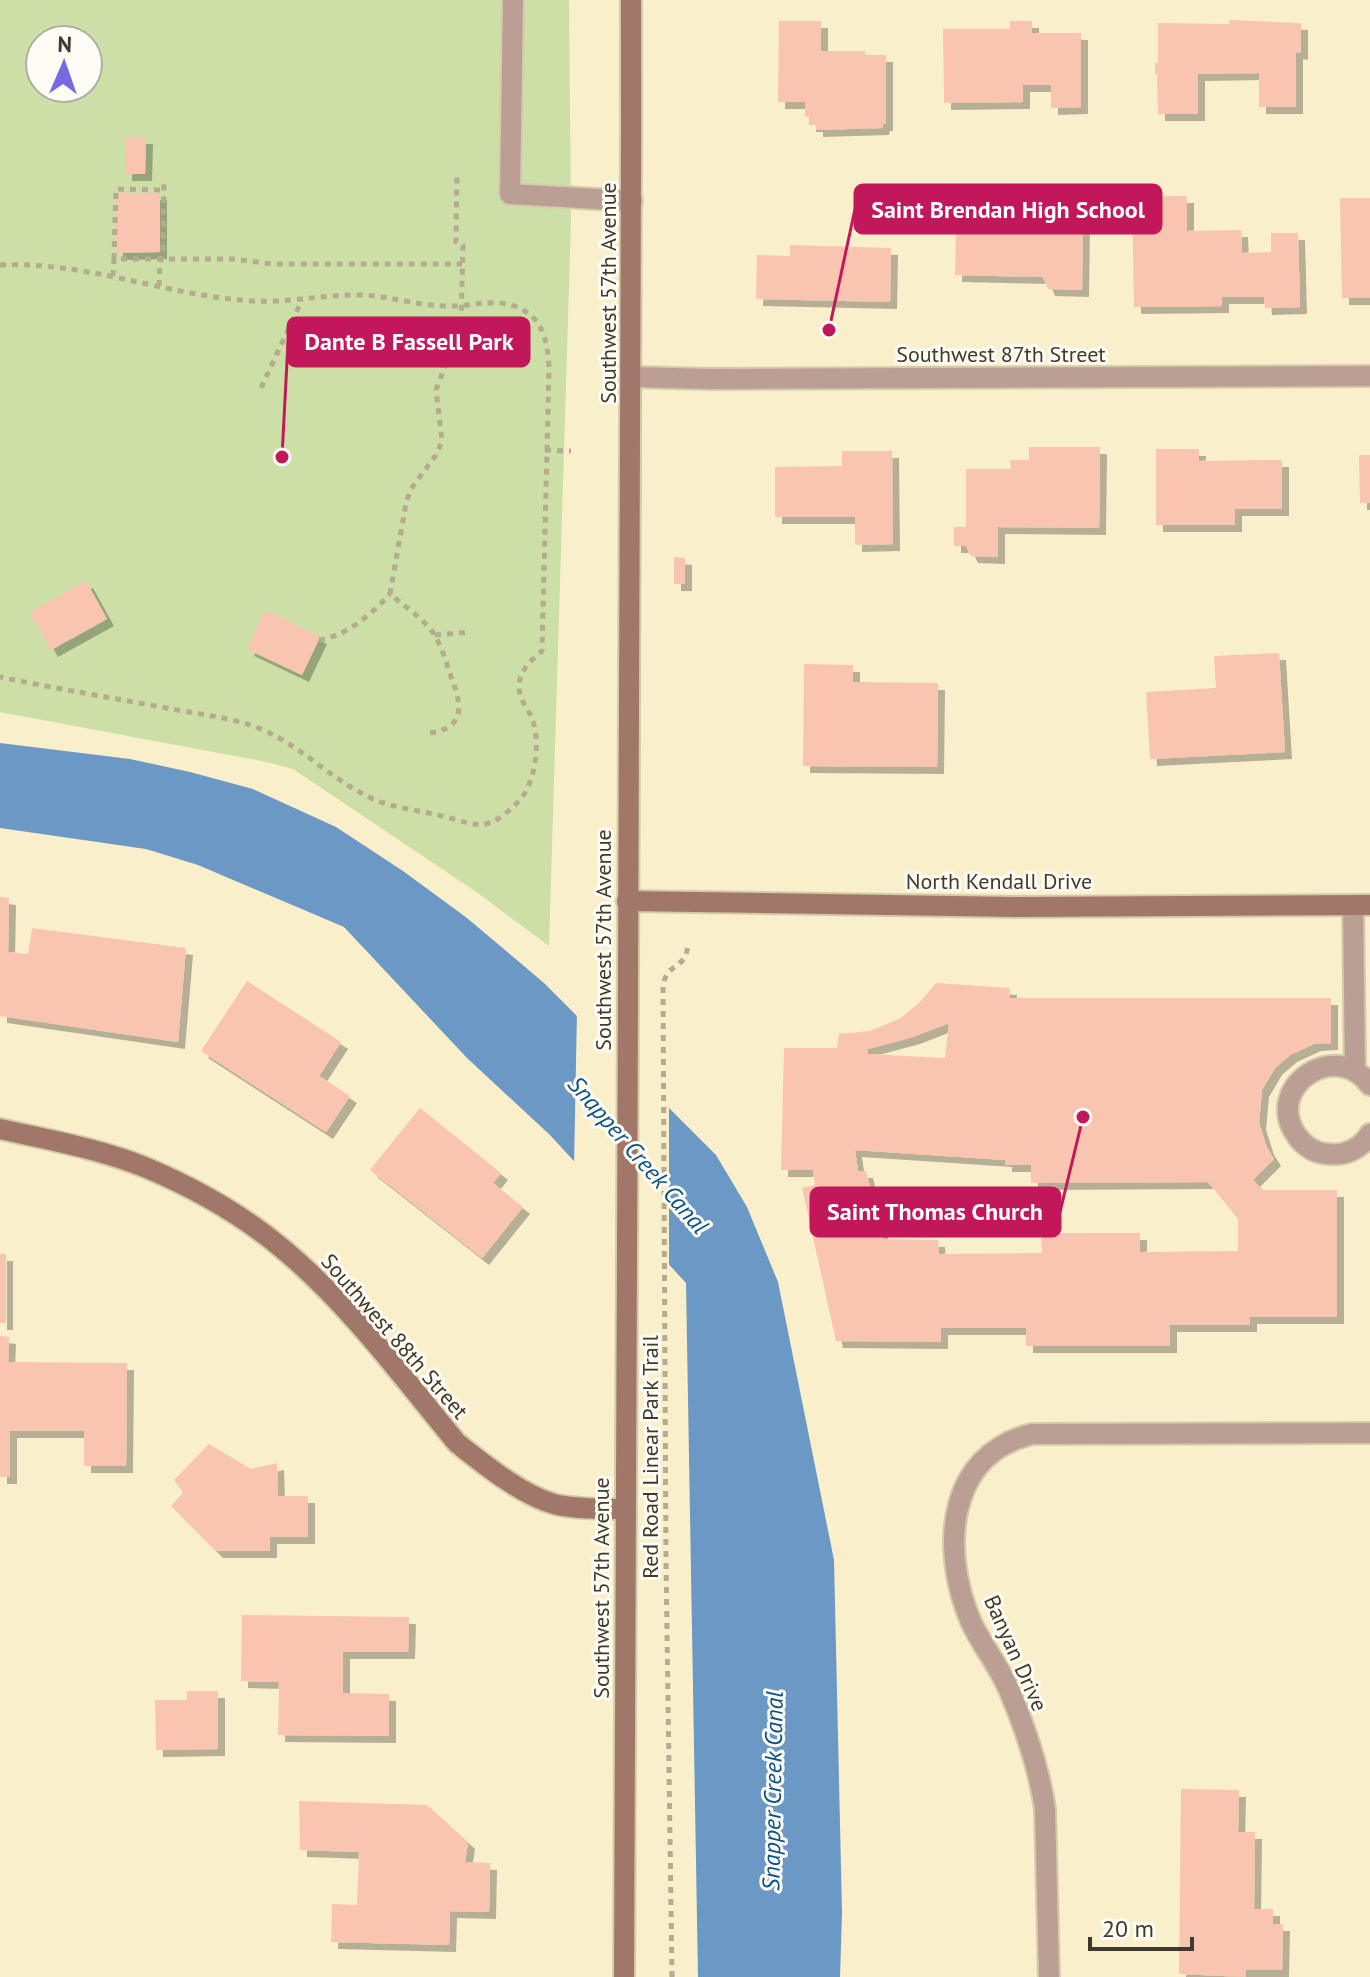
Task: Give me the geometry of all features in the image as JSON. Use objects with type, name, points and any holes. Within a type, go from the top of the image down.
[{"type":"main road","name":"Southwest 57th Avenue","points":[[624,1977],[626,1048],[633,377],[631,0]]},
{"type":"main road","name":"North Kendall Drive","points":[[627,901],[1015,907],[1362,905]]},
{"type":"main road","name":"Southwest 88th Street","points":[[0,1129],[108,1155],[145,1168],[178,1183],[252,1226],[277,1243],[327,1289],[457,1443],[479,1461],[551,1503],[570,1507],[624,1509]]},
{"type":"street","points":[[513,0],[510,194],[632,201]]},
{"type":"street","name":"Southwest 87th Street","points":[[633,377],[1370,376]]},
{"type":"street","points":[[1362,905],[1363,1078],[1341,1066],[1325,1066],[1310,1071],[1298,1081],[1290,1094],[1288,1110],[1290,1125],[1298,1138],[1310,1149],[1324,1154],[1340,1154],[1355,1149],[1370,1134]]},
{"type":"street","name":"Banyan Drive","points":[[1049,1977],[1042,1787],[1010,1691],[971,1622],[955,1556],[955,1518],[962,1494],[975,1471],[1000,1446],[1032,1434],[1370,1433]]},
{"type":"path","points":[[319,640],[336,637],[379,606],[390,594],[406,503],[442,441],[436,390],[459,336],[462,306],[463,245],[456,242],[457,172]]},
{"type":"path","points":[[159,286],[164,181]]},
{"type":"path","points":[[113,276],[116,189],[164,190]]},
{"type":"path","points":[[114,259],[233,259],[272,264],[462,264]]},
{"type":"path","points":[[0,265],[64,267],[219,298],[267,302],[373,295],[441,306],[507,303],[531,315],[542,328],[548,357],[542,651],[522,673],[519,685],[520,697],[533,721],[536,750],[531,774],[520,801],[493,822],[473,826],[371,798],[295,746],[254,726],[0,677]]},
{"type":"path","points":[[261,388],[303,300]]},
{"type":"path","points":[[545,450],[571,451]]},
{"type":"path","points":[[390,594],[419,617],[435,635],[460,702],[458,716],[448,727],[430,733]]},
{"type":"path","points":[[435,635],[471,632]]},
{"type":"path","name":"Red Road Linear Park Trail","points":[[672,1977],[664,976],[685,958],[688,947]]},
{"type":"path","points":[[654,1641],[667,1643]]},
{"type":"green space","points":[[0,0],[569,0],[571,220],[549,946],[475,891],[293,769],[0,712]]},
{"type":"water","name":"Snapper Creek Canal","points":[[0,743],[130,759],[190,772],[253,789],[336,827],[467,918],[544,983],[716,1155],[747,1207],[778,1282],[834,1560],[842,1913],[840,1977],[698,1977],[686,1283],[550,1135],[467,1058],[344,927],[198,865],[146,849],[0,828]]},
{"type":"pier","points":[[577,1010],[669,1102],[669,1271],[574,1167]]},
{"type":"building","points":[[1229,20],[1301,23],[1301,53],[1296,52],[1296,107],[1259,107],[1259,73],[1198,74],[1198,114],[1158,114],[1155,63],[1158,63],[1158,23],[1229,24]]},
{"type":"building","points":[[779,21],[821,21],[821,51],[865,51],[865,55],[886,55],[886,124],[882,128],[816,130],[816,125],[809,125],[809,117],[805,117],[805,102],[778,102]]},
{"type":"building","points":[[1010,21],[1032,21],[1032,33],[1081,33],[1081,107],[1051,108],[1051,85],[1023,85],[1023,102],[944,103],[943,29],[1010,29]]},
{"type":"building","points":[[126,137],[146,137],[145,174],[125,174]]},
{"type":"building","points":[[116,193],[160,193],[160,252],[116,253]]},
{"type":"building","points":[[1187,196],[1187,231],[1241,230],[1242,253],[1271,252],[1271,233],[1298,233],[1300,307],[1265,308],[1264,297],[1222,297],[1222,306],[1134,307],[1132,197]]},
{"type":"building","points":[[1340,198],[1370,198],[1370,298],[1342,298]]},
{"type":"building","points":[[1047,211],[1083,212],[1082,290],[1048,289],[1043,277],[955,275],[956,223],[1047,224]]},
{"type":"building","points":[[790,245],[891,248],[890,302],[756,299],[757,255],[790,256]]},
{"type":"building","points":[[1029,447],[1100,447],[1099,528],[998,527],[998,557],[971,556],[966,546],[954,546],[954,527],[966,527],[966,469],[1011,469],[1010,460],[1029,460]]},
{"type":"building","points":[[1156,449],[1199,449],[1199,461],[1282,460],[1282,509],[1235,509],[1235,525],[1156,525]]},
{"type":"building","points":[[842,451],[892,451],[893,544],[855,545],[855,517],[775,517],[775,467],[842,466]]},
{"type":"building","points":[[1359,455],[1370,455],[1370,503],[1360,503]]},
{"type":"building","points":[[674,557],[685,558],[685,584],[674,584]]},
{"type":"building","points":[[86,581],[107,619],[51,650],[30,612]]},
{"type":"building","points":[[266,610],[320,637],[302,675],[247,649]]},
{"type":"building","points":[[1279,653],[1285,752],[1150,759],[1146,692],[1216,688],[1214,656]]},
{"type":"building","points":[[804,664],[853,665],[853,682],[938,683],[937,767],[803,766]]},
{"type":"building","points":[[0,897],[9,898],[8,952],[28,954],[32,928],[186,948],[178,1042],[0,1016]]},
{"type":"building","points":[[247,981],[341,1042],[319,1076],[350,1096],[326,1132],[201,1051]]},
{"type":"building","points":[[936,983],[1010,988],[1009,998],[1331,998],[1331,1043],[1314,1044],[1290,1055],[1275,1068],[1262,1090],[1259,1123],[1274,1159],[1253,1180],[1262,1190],[1337,1190],[1337,1317],[1250,1317],[1250,1325],[1170,1325],[1170,1346],[1026,1346],[1026,1328],[941,1328],[941,1342],[836,1341],[802,1188],[815,1185],[813,1170],[781,1170],[784,1048],[837,1048],[839,1034],[870,1031],[901,1018]],"holes":[[[949,1023],[945,1058],[868,1054],[868,1049]],[[855,1150],[1005,1160],[1005,1165],[1031,1165],[1031,1183],[1208,1182],[1238,1219],[1238,1251],[1140,1252],[1140,1233],[1041,1233],[1042,1253],[939,1254],[938,1240],[883,1239],[866,1171],[858,1171]]]},
{"type":"building","points":[[420,1108],[501,1173],[493,1183],[523,1207],[482,1258],[370,1170]]},
{"type":"building","points":[[0,1254],[6,1254],[6,1323],[0,1323]]},
{"type":"building","points":[[0,1336],[9,1337],[8,1362],[127,1363],[126,1466],[84,1466],[84,1431],[10,1431],[10,1477],[0,1477]]},
{"type":"building","points":[[209,1444],[251,1469],[277,1463],[278,1496],[308,1496],[308,1537],[270,1537],[270,1551],[216,1551],[171,1506],[183,1493],[174,1480]]},
{"type":"building","points":[[242,1615],[409,1617],[408,1652],[343,1652],[343,1693],[389,1694],[389,1736],[278,1735],[279,1682],[241,1681]]},
{"type":"building","points":[[187,1691],[218,1691],[218,1749],[156,1750],[155,1700],[187,1700]]},
{"type":"building","points":[[1181,1789],[1239,1790],[1238,1832],[1255,1832],[1254,1909],[1273,1909],[1273,1924],[1283,1924],[1282,1970],[1246,1970],[1246,1977],[1179,1974]]},
{"type":"building","points":[[299,1801],[427,1805],[468,1842],[465,1862],[490,1863],[489,1912],[450,1911],[449,1945],[331,1942],[332,1904],[357,1905],[359,1852],[300,1850]]},
{"type":"place","name":"Saint Brendan High School","points":[[829,330]]},
{"type":"place","name":"Dante B Fassell Park","points":[[282,457]]},
{"type":"place","name":"Saint Thomas Church","points":[[1083,1117]]}]
